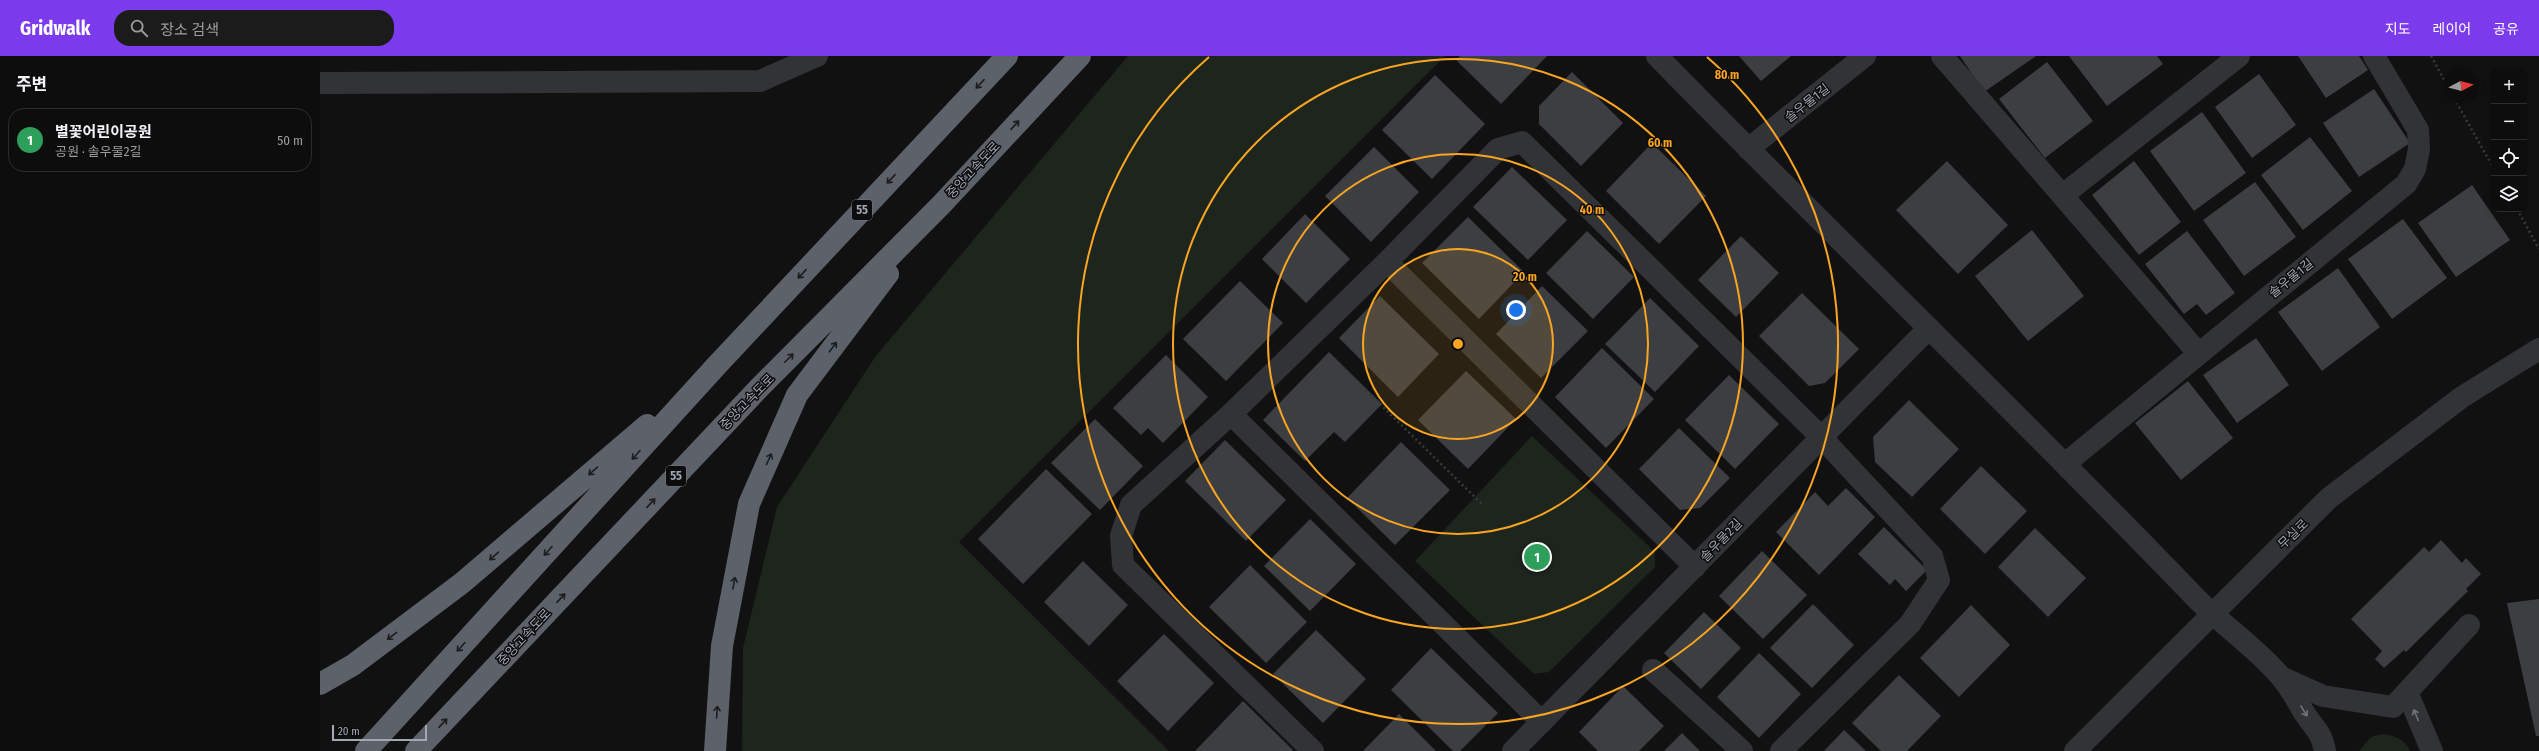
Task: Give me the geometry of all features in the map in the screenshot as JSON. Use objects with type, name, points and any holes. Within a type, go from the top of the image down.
[{"type":"highway","name":"55","points":[[366,751],[718,364],[1007,56]]},
{"type":"highway","name":"중앙고속도로","points":[[416,751],[759,388],[941,205],[1080,56]]},
{"type":"highway","points":[[715,751],[722,646],[749,504],[797,395],[941,205]]},
{"type":"highway","points":[[320,684],[353,665],[462,583],[718,364]]},
{"type":"street","points":[[320,83],[760,81],[817,56]]},
{"type":"street","points":[[1657,56],[1748,149],[2066,463],[2211,614],[2268,662],[2283,678],[2308,718],[2322,735],[2325,751]]},
{"type":"street","name":"솔우물1길","points":[[1748,149],[1865,56]]},
{"type":"street","points":[[1942,56],[2199,354]]},
{"type":"street","points":[[2063,195],[2239,56]]},
{"type":"street","name":"솔우물1길","points":[[2066,463],[2406,184],[2415,169],[2418,149],[2418,130],[2374,56]]},
{"type":"street","points":[[1313,751],[1124,565],[1121,536],[1131,504],[1231,414],[1387,262],[1498,149],[1522,142],[1821,437],[1932,556],[1939,580],[1910,624],[1781,751]]},
{"type":"street","points":[[1387,262],[1695,567]]},
{"type":"street","name":"솔우물2길","points":[[1513,751],[1929,328]]},
{"type":"street","name":"무실로","points":[[2075,751],[2329,498],[2462,397],[2539,349]]},
{"type":"street","points":[[1231,414],[1542,722]]},
{"type":"street","points":[[2283,678],[2323,696],[2393,707],[2469,625]]},
{"type":"street","points":[[1653,670],[1742,751]]},
{"type":"street","points":[[2407,692],[2432,751]]},
{"type":"path","points":[[2430,56],[2443,79]]},
{"type":"path","points":[[2457,104],[2491,164]]},
{"type":"path","points":[[2519,212],[2539,249]]},
{"type":"path","points":[[1344,369],[1483,505]]},
{"type":"shaded area","points":[[1128,56],[1445,56],[959,542],[1169,751],[742,751],[743,648],[777,507],[875,357]]},
{"type":"shaded area","points":[[1532,436],[1655,552],[1655,567],[1549,672],[1534,674],[1415,561]]},
{"type":"shaded area","points":[[2382,734],[2399,738],[2405,743],[2410,751],[2359,751],[2371,737]]},
{"type":"building","points":[[1460,56],[1547,56],[1501,104],[1456,60]]},
{"type":"building","points":[[1739,56],[1791,56],[1761,81]]},
{"type":"building","points":[[1960,56],[2036,56],[1984,92]]},
{"type":"building","points":[[2069,56],[2157,56],[2163,64],[2107,106]]},
{"type":"building","points":[[2298,56],[2359,56],[2368,70],[2326,98]]},
{"type":"building","points":[[2047,62],[2093,121],[2045,158],[1999,99]]},
{"type":"building","points":[[1572,72],[1623,123],[1581,166],[1539,124],[1539,106]]},
{"type":"building","points":[[2259,74],[2296,125],[2252,158],[2215,107]]},
{"type":"building","points":[[1435,75],[1485,124],[1432,179],[1382,130]]},
{"type":"building","points":[[2374,89],[2410,143],[2359,177],[2323,123]]},
{"type":"building","points":[[2202,112],[2246,173],[2194,211],[2150,151]]},
{"type":"building","points":[[2310,137],[2352,191],[2303,230],[2261,175]]},
{"type":"building","points":[[1652,143],[1706,196],[1659,244],[1606,191]]},
{"type":"building","points":[[1374,147],[1419,192],[1371,242],[1325,196]]},
{"type":"building","points":[[1947,161],[2008,225],[1958,274],[1896,210]]},
{"type":"building","points":[[2134,161],[2181,222],[2139,255],[2092,195]]},
{"type":"building","points":[[1512,167],[1567,220],[1528,260],[1473,207]]},
{"type":"building","points":[[2255,182],[2296,237],[2244,276],[2203,220]]},
{"type":"building","points":[[2472,185],[2510,240],[2456,277],[2418,223]]},
{"type":"building","points":[[1305,214],[1350,259],[1306,303],[1262,259]]},
{"type":"building","points":[[1468,217],[1524,272],[1479,319],[1422,263]]},
{"type":"building","points":[[2403,219],[2447,278],[2392,319],[2348,259]]},
{"type":"building","points":[[2032,230],[2084,296],[2028,341],[1975,276]]},
{"type":"building","points":[[1587,231],[1634,277],[1593,319],[1546,273]]},
{"type":"building","points":[[2187,231],[2235,293],[2206,315],[2197,304],[2184,314],[2145,264]]},
{"type":"building","points":[[1741,236],[1779,273],[1736,317],[1698,280]]},
{"type":"building","points":[[2338,268],[2380,327],[2322,371],[2278,312]]},
{"type":"building","points":[[1240,281],[1283,323],[1226,381],[1183,339]]},
{"type":"building","points":[[1542,286],[1588,331],[1541,378],[1496,334]]},
{"type":"building","points":[[1802,293],[1859,349],[1825,383],[1809,386],[1759,336]]},
{"type":"building","points":[[1380,296],[1439,354],[1398,397],[1339,338]]},
{"type":"building","points":[[1650,298],[1699,346],[1655,392],[1605,344]]},
{"type":"building","points":[[2256,338],[2289,385],[2237,423],[2203,375]]},
{"type":"building","points":[[1602,348],[1654,399],[1606,448],[1555,397]]},
{"type":"building","points":[[1329,352],[1382,404],[1345,442],[1334,432],[1305,461],[1263,420]]},
{"type":"building","points":[[1166,355],[1208,397],[1163,443],[1148,428],[1141,435],[1113,408]]},
{"type":"building","points":[[1466,371],[1516,419],[1468,469],[1418,420]]},
{"type":"building","points":[[1729,375],[1779,424],[1735,469],[1685,420]]},
{"type":"building","points":[[2188,381],[2233,438],[2181,480],[2135,423]]},
{"type":"building","points":[[1909,400],[1959,449],[1912,497],[1875,462],[1873,437]]},
{"type":"building","points":[[1095,419],[1143,466],[1100,510],[1051,463]]},
{"type":"building","points":[[1679,428],[1730,478],[1700,508],[1680,510],[1639,469]]},
{"type":"building","points":[[1225,440],[1286,500],[1246,541],[1185,481]]},
{"type":"building","points":[[1401,442],[1450,490],[1395,545],[1347,498]]},
{"type":"building","points":[[1981,466],[2027,511],[1985,554],[1940,509]]},
{"type":"building","points":[[1046,469],[1092,514],[1023,584],[978,539]]},
{"type":"building","points":[[1846,488],[1875,517],[1819,575],[1776,532],[1815,492],[1828,506]]},
{"type":"building","points":[[1310,519],[1356,564],[1310,611],[1264,566]]},
{"type":"building","points":[[1884,527],[1927,570],[1906,591],[1895,579],[1890,585],[1858,554]]},
{"type":"building","points":[[2035,528],[2086,578],[2048,617],[1998,567]]},
{"type":"building","points":[[2441,540],[2462,563],[2466,558],[2481,574],[2466,589],[2468,591],[2406,652],[2404,650],[2384,668],[2375,659],[2382,651],[2351,619],[2424,547],[2429,552]]},
{"type":"building","points":[[1762,551],[1807,595],[1763,639],[1719,596]]},
{"type":"building","points":[[1083,561],[1128,605],[1089,646],[1044,602]]},
{"type":"building","points":[[1250,565],[1307,622],[1266,663],[1209,607]]},
{"type":"building","points":[[2539,599],[2539,736],[2536,736],[2507,603]]},
{"type":"building","points":[[1813,604],[1854,645],[1812,688],[1770,648]]},
{"type":"building","points":[[1971,605],[2010,645],[1959,697],[1920,658]]},
{"type":"building","points":[[1704,612],[1741,648],[1701,689],[1664,653]]},
{"type":"building","points":[[1316,630],[1366,679],[1323,723],[1273,674]]},
{"type":"building","points":[[1164,634],[1214,683],[1168,731],[1117,681]]},
{"type":"building","points":[[1431,648],[1498,713],[1460,751],[1453,751],[1391,690]]},
{"type":"building","points":[[1759,653],[1801,694],[1759,738],[1717,697]]},
{"type":"building","points":[[1899,675],[1941,716],[1907,751],[1881,751],[1852,723]]},
{"type":"building","points":[[1623,686],[1664,726],[1639,751],[1598,751],[1579,732]]},
{"type":"building","points":[[1243,701],[1293,750],[1292,751],[1195,751]]},
{"type":"building","points":[[1399,714],[1436,751],[1363,751]]},
{"type":"building","points":[[1844,730],[1866,751],[1824,751]]},
{"type":"building","points":[[1682,733],[1700,751],[1664,751]]},
{"type":"place","name":"별꽃어린이공원","points":[[1537,557]]}]
